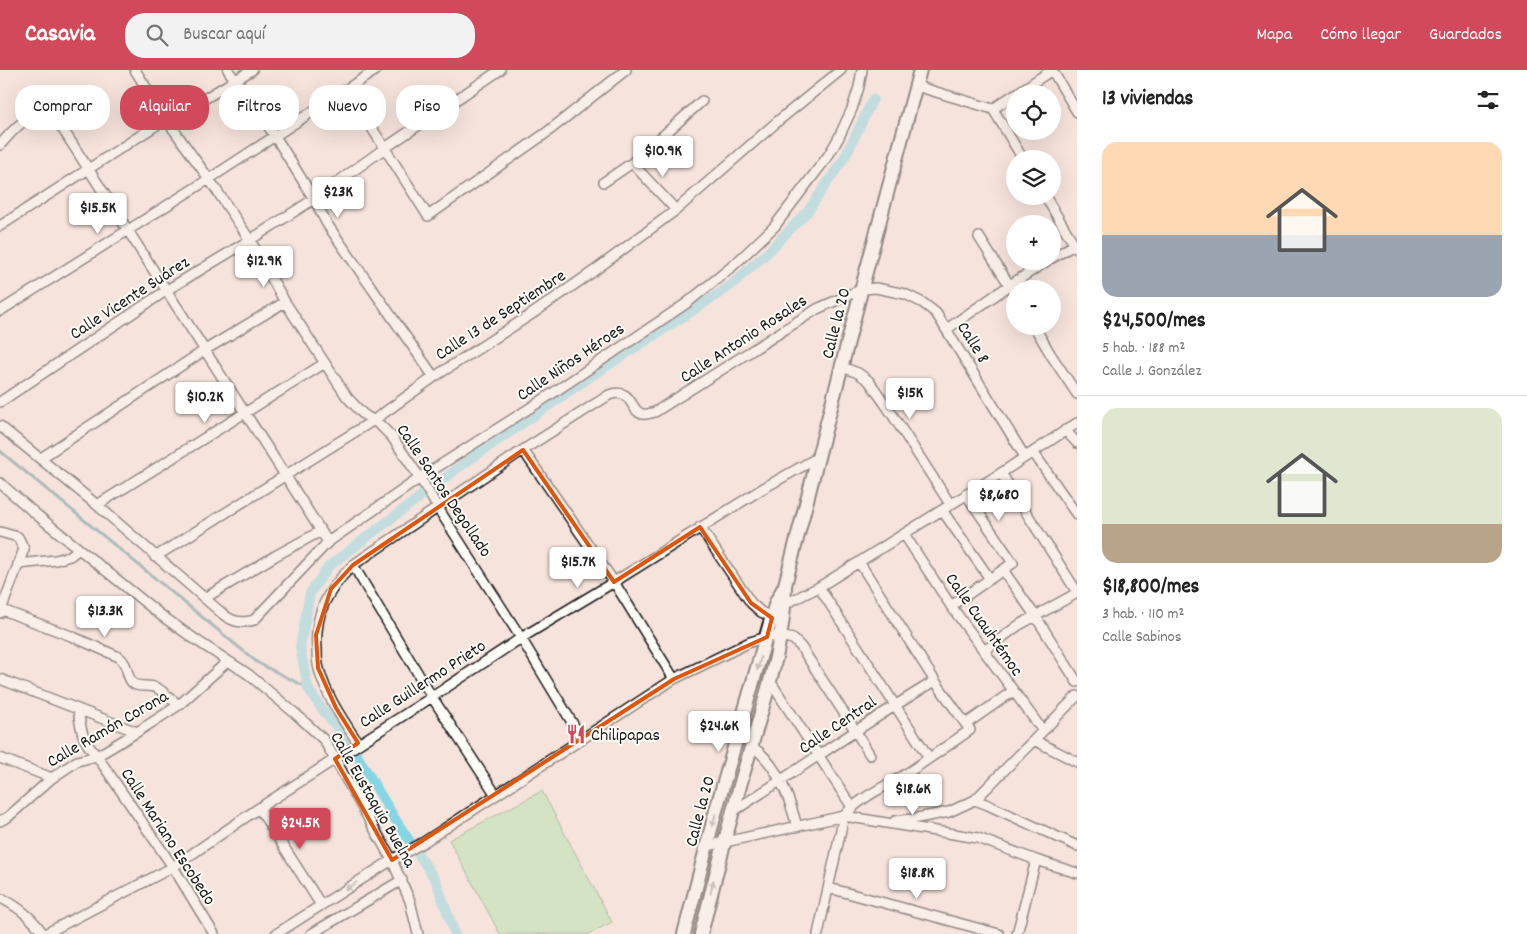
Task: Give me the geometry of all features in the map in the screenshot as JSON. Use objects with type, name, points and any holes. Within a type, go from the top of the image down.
[{"type":"street","name":"Calle Santos Degollado","points":[[135,70],[145,85]]},
{"type":"street","points":[[228,70],[275,136],[327,224],[434,377]]},
{"type":"street","points":[[209,96],[252,70]]},
{"type":"street","points":[[352,85],[376,70]]},
{"type":"street","name":"Calle Vicente Suárez","points":[[0,402],[166,290],[314,200],[385,148],[500,70]]},
{"type":"street","points":[[374,130],[428,216],[546,133],[626,70]]},
{"type":"street","name":"Calle 13 de Septiembre","points":[[155,557],[374,420],[434,377],[532,314],[594,271],[676,210],[778,121],[841,70]]},
{"type":"street","name":"Calle Niños Héroes","points":[[205,598],[224,615],[236,621],[246,622],[254,620],[328,542],[422,481],[712,284],[774,227],[828,156],[852,109],[862,70]]},
{"type":"street","name":"Calle la 20","points":[[688,933],[707,846],[767,637],[777,620],[817,458],[920,70]]},
{"type":"street","points":[[1029,85],[1052,70],[1077,112]]},
{"type":"street","points":[[916,86],[993,109],[1018,150]]},
{"type":"street","points":[[993,109],[1006,100]]},
{"type":"street","points":[[604,182],[632,163],[702,101]]},
{"type":"street","points":[[0,311],[309,113]]},
{"type":"street","points":[[0,145],[26,119],[41,116],[55,117],[328,542]]},
{"type":"street","points":[[0,226],[151,130]]},
{"type":"street","name":"Calle Santos Degollado","points":[[174,130],[250,240],[286,302],[355,406],[392,437],[422,481],[521,638],[582,740]]},
{"type":"street","points":[[632,163],[676,210]]},
{"type":"street","points":[[1051,205],[1076,245],[1061,253]]},
{"type":"street","points":[[980,237],[1007,280]]},
{"type":"street","points":[[1018,280],[1033,270]]},
{"type":"street","name":"Calle 8","points":[[862,289],[876,288],[905,294],[923,303],[936,313],[1025,457]]},
{"type":"street","points":[[947,329],[1006,288]]},
{"type":"street","name":"Calle Antonio Rosales","points":[[523,450],[609,395],[620,393],[630,401],[638,412],[643,414],[649,414],[662,409],[817,309],[862,289]]},
{"type":"street","points":[[41,458],[205,350],[286,302]]},
{"type":"street","points":[[1039,335],[1077,394]]},
{"type":"street","points":[[97,505],[325,363]]},
{"type":"street","points":[[842,367],[858,373],[869,382],[950,504]]},
{"type":"street","points":[[781,603],[819,587],[1077,423]]},
{"type":"street","points":[[0,426],[41,458],[205,598],[321,531]]},
{"type":"street","points":[[1065,430],[1077,443]]},
{"type":"street","points":[[357,744],[324,685],[318,668],[316,635],[319,616],[328,595],[339,578],[353,565],[437,506],[523,450],[614,582],[674,679]]},
{"type":"street","points":[[1033,452],[1077,515]]},
{"type":"street","name":"Calle Guillermo Prieto","points":[[44,934],[173,867],[258,808],[521,638],[762,489],[817,458]]},
{"type":"street","points":[[984,652],[1019,625],[1077,592],[1001,473]]},
{"type":"street","name":"Calle Eustaquio Buelna","points":[[0,483],[162,616],[248,674],[324,740],[395,858],[410,901],[418,934]]},
{"type":"street","points":[[951,606],[1013,563],[966,494]]},
{"type":"street","points":[[942,510],[990,579]]},
{"type":"street","points":[[700,528],[751,604],[761,612],[777,620]]},
{"type":"street","points":[[0,532],[18,537],[24,549],[1,611],[71,636],[119,657],[125,662],[131,681],[135,685],[157,688],[178,705]]},
{"type":"street","name":"Calle Cuauhtémoc","points":[[904,534],[951,606],[1043,731]]},
{"type":"street","points":[[18,564],[56,560],[70,556],[79,549]]},
{"type":"street","points":[[859,562],[935,681],[968,727]]},
{"type":"street","points":[[353,565],[432,697],[496,795]]},
{"type":"street","points":[[1003,570],[1036,617],[1077,682]]},
{"type":"street","points":[[819,587],[929,758]]},
{"type":"street","name":"Calle la 20","points":[[701,934],[723,842],[770,681],[780,636],[777,620]]},
{"type":"street","points":[[276,934],[420,844],[674,679],[750,642],[767,637],[780,636],[793,640],[801,647],[870,755]]},
{"type":"street","name":"Calle Ramón Corona","points":[[0,821],[8,817],[52,778],[77,761],[97,756],[138,732],[178,705],[228,661]]},
{"type":"street","points":[[0,680],[138,732]]},
{"type":"street","points":[[770,681],[852,807]]},
{"type":"street","name":"Calle Central","points":[[732,812],[855,730],[935,681]]},
{"type":"street","points":[[818,934],[844,816],[852,807],[929,758],[1013,691]]},
{"type":"street","points":[[882,822],[949,812],[975,800],[1077,696]]},
{"type":"street","name":"Calle Mariano Escobedo","points":[[78,709],[80,730],[86,745],[97,756],[173,867],[214,934]]},
{"type":"street","points":[[1034,740],[1077,762]]},
{"type":"street","points":[[751,746],[760,752],[781,781],[797,827]]},
{"type":"street","points":[[0,758],[52,778]]},
{"type":"street","points":[[975,800],[1077,846]]},
{"type":"street","points":[[258,808],[321,905]]},
{"type":"street","points":[[707,846],[844,816],[978,838],[1077,874]]},
{"type":"street","points":[[1017,934],[1036,860]]},
{"type":"street","points":[[311,934],[402,880]]},
{"type":"street","points":[[829,888],[999,934]]},
{"type":"street","points":[[3,899],[30,917],[44,934]]},
{"type":"highlighted area","points":[[523,450],[614,582],[700,527],[751,603],[772,618],[767,637],[674,679],[392,860],[335,759],[358,743],[336,708],[318,668],[316,635],[331,589],[353,565]]},
{"type":"green space","points":[[542,791],[612,922],[589,934],[500,934],[449,840]]},
{"type":"waterway","points":[[455,934],[436,881],[395,819],[349,742],[321,708],[308,688],[300,647],[310,593],[329,566],[458,468],[593,375],[729,287],[768,252],[808,211],[845,157],[873,99]]},
{"type":"waterway","points":[[0,451],[258,663],[308,688]]},
{"type":"place","name":"Chilipapas","points":[[576,734]]}]
